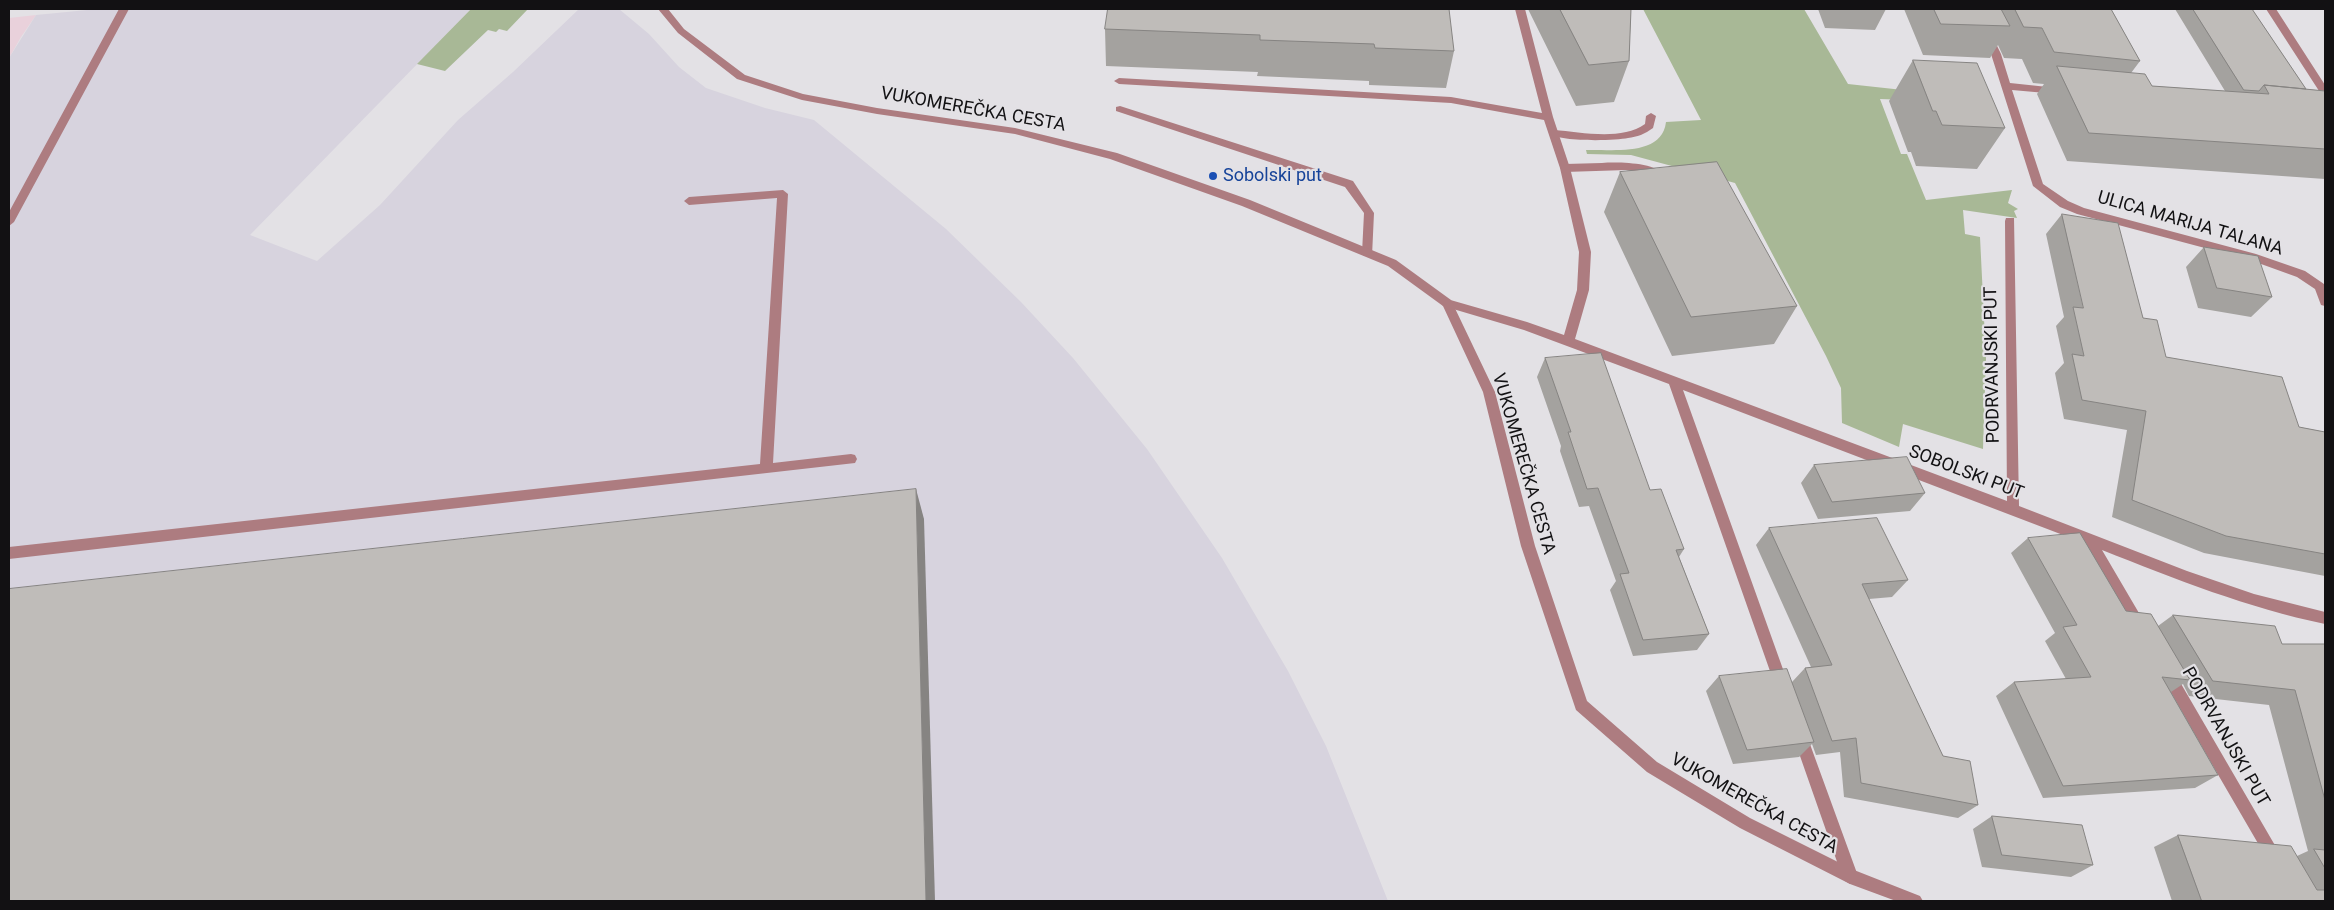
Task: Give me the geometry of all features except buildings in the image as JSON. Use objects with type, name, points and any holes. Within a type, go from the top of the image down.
[{"type":"street","points":[[9,222],[124,9]]},
{"type":"street","name":"VUKOMEREČKA CESTA","points":[[663,9],[681,31],[741,77],[802,97],[877,111],[1015,132],[1113,156],[1246,202],[1392,263],[1447,303],[1489,392],[1528,546],[1581,705],[1652,767],[1745,823],[1850,876],[1915,901]]},
{"type":"street","points":[[1520,9],[1548,117],[1565,168],[1585,252],[1583,290],[1568,342]]},
{"type":"street","points":[[1974,9],[1996,54],[2006,86],[2064,92]]},
{"type":"street","points":[[2271,9],[2325,92]]},
{"type":"street","points":[[1119,81],[1451,100],[1548,117]]},
{"type":"street","name":"ULICA MARIJA TALANA","points":[[2006,86],[2038,186],[2064,204],[2081,211],[2252,257],[2302,274],[2320,286],[2325,302]]},
{"type":"street","points":[[1120,109],[1348,184],[1369,213],[1368,253]]},
{"type":"street","points":[[1554,134],[1631,136],[1649,126],[1652,121],[1651,116]]},
{"type":"street","points":[[1565,168],[1626,166],[1645,169],[1664,178],[1671,185]]},
{"type":"street","points":[[688,201],[783,194],[766,468]]},
{"type":"street","name":"PODRVANJSKI PUT","points":[[2010,221],[2013,509]]},
{"type":"street","name":"SOBOLSKI PUT","points":[[1447,303],[1527,326],[2254,600],[2325,618]]},
{"type":"street","points":[[1674,382],[1786,696]]},
{"type":"street","points":[[9,553],[851,459]]},
{"type":"street","points":[[2089,539],[2144,634]]},
{"type":"street","name":"PODRVANJSKI PUT","points":[[2159,660],[2284,875]]},
{"type":"street","points":[[1796,724],[1850,876]]},
{"type":"shaded area","points":[[97,9],[471,9],[250,235],[317,261],[380,205],[458,120],[513,72],[579,9],[619,9],[649,34],[679,67],[706,88],[765,108],[814,120],[946,229],[1021,302],[1073,358],[1147,449],[1222,558],[1288,671],[1326,746],[1388,901],[9,901],[9,58],[36,15]]},
{"type":"shaded area","points":[[36,15],[21,37],[9,58],[9,18]]},
{"type":"green space","points":[[471,9],[528,9],[507,31],[499,29],[496,32],[488,30],[445,71],[417,64]]},
{"type":"green space","points":[[1643,9],[1804,9],[1848,84],[1903,90],[1908,100],[1880,99],[1901,154],[1907,154],[1926,200],[2012,190],[2008,203],[2018,209],[2014,211],[2017,218],[1963,210],[1965,234],[1980,237],[1986,359],[1983,449],[1903,424],[1899,447],[1842,423],[1841,388],[1735,183],[1631,155],[1587,154],[1586,150],[1622,150],[1646,146],[1655,141],[1662,133],[1666,122],[1701,120]]},
{"type":"place","name":"Sobolski put","points":[[1213,176]]}]
